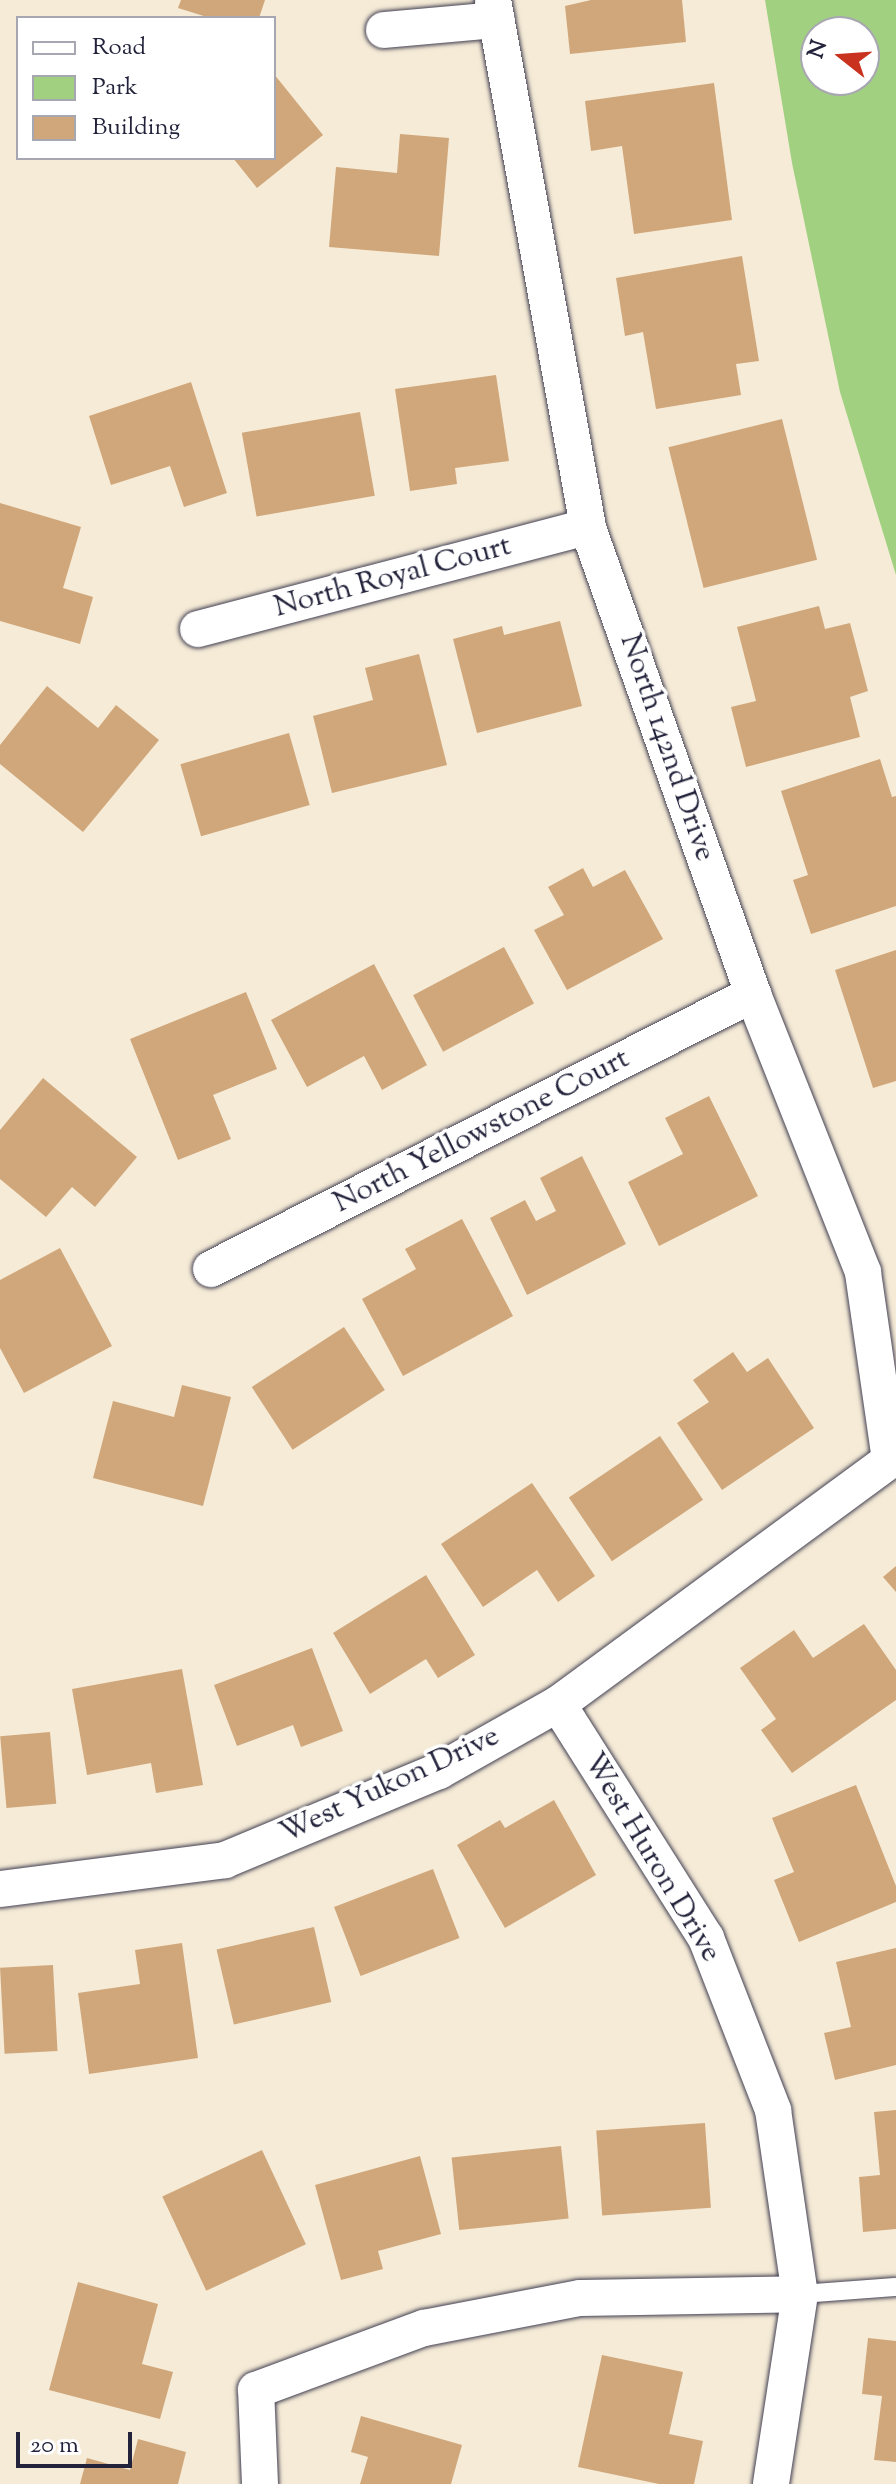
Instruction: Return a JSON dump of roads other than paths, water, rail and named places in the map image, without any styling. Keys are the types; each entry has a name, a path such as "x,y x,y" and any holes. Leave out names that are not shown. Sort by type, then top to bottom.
{"street":[{"name":"North 142nd Drive","path":"384,30 495,10 588,527 753,994 863,1272 893,1460"},
{"name":"North Royal Court","path":"198,629 588,527"},
{"name":"North Yellowstone Court","path":"211,1269 753,994"},
{"name":"West Yukon Drive","path":"0,1889 225,1860 439,1771 558,1704 893,1460"},
{"name":"West Huron Drive","path":"558,1704 706,1938 773,2110 800,2294 771,2484"},
{"path":"260,2484 256,2390 424,2328 580,2298 800,2294"}],"lane":[{"path":"800,2294 896,2287"}]}
